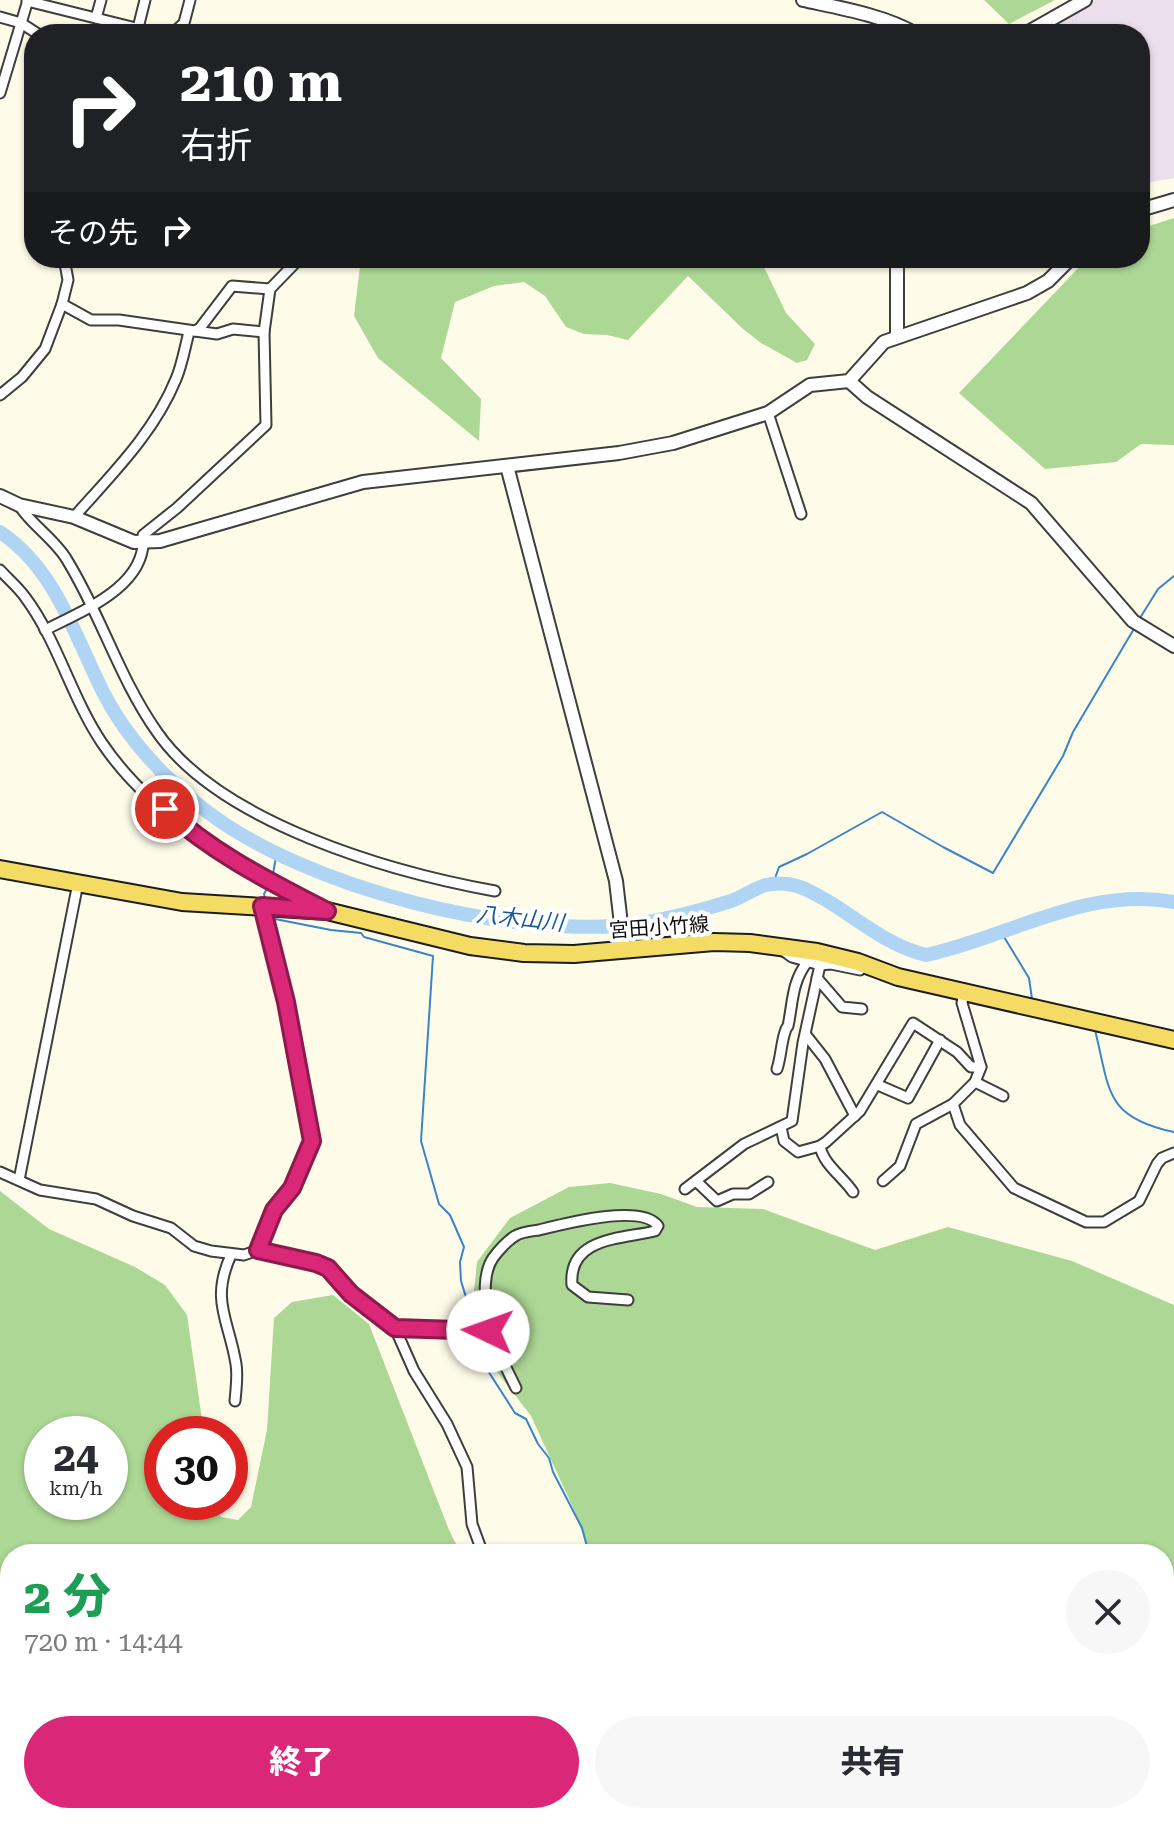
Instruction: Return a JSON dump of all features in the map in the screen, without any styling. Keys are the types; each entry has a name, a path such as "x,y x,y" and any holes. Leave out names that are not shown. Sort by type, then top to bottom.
{"main road":[{"name":"宮田小竹線","path":"0,869 182,902 327,911 470,946 524,953 574,954 624,943 714,942 780,946 817,952 964,992 1174,1040"}],"street":[{"path":"96,18 101,0"},
{"path":"139,24 145,0"},
{"path":"183,24 190,0"},
{"path":"803,0 850,10 888,24"},
{"path":"1043,24 1085,0"},
{"path":"0,93 27,1 55,4 115,24"},
{"path":"0,17 24,25"},
{"path":"1150,207 1174,200"},
{"path":"0,395 22,377 45,349 62,304 68,280 66,268"},
{"path":"45,630 93,606 123,583 140,559 143,535 177,508 266,425 264,332 270,289 290,268"},
{"path":"897,268 897,337"},
{"path":"0,496 19,505 74,517 143,543 160,541 363,482 619,453 673,443 768,413 810,385 849,381 884,342 1027,293 1048,281 1061,268"},
{"path":"192,331 200,328 232,286 270,289"},
{"path":"62,304 91,320 119,320 217,334 233,329 264,332"},
{"path":"74,517 138,445 161,411 177,377 192,331"},
{"path":"849,381 867,397 1031,503 1133,621 1174,646"},
{"path":"768,413 801,514"},
{"path":"507,466 616,881 624,943"},
{"path":"19,505 65,557 93,606 130,688 158,733 188,766 212,786 247,809 343,849 397,868 495,891"},
{"path":"0,570 25,597 45,630 84,712 102,743 127,775 183,827 203,841 252,872 327,911"},
{"path":"19,1180 78,883"},
{"path":"258,1250 274,1210 292,1188 312,1141 286,1002 262,906"},
{"path":"780,946 792,957 820,965 831,964 867,972 882,971"},
{"path":"777,1069 795,986 799,973 808,961"},
{"path":"685,1189 744,1144 792,1121 820,965"},
{"path":"817,978 842,1007 862,1009"},
{"path":"883,1181 902,1162 916,1124 953,1104 980,1076 981,1067 962,1003 964,992"},
{"path":"781,1127 784,1141 798,1152 820,1146 855,1116 878,1085 913,1023 940,1040 971,1067 981,1067"},
{"path":"806,1035 825,1059 855,1116"},
{"path":"878,1085 908,1098 940,1040"},
{"path":"975,1082 1003,1096"},
{"path":"953,1104 960,1125 1014,1188 1086,1222 1104,1222 1139,1201 1157,1164 1174,1153"},
{"path":"820,1146 822,1155 853,1192"},
{"path":"0,1172 57,1195 96,1199 133,1216 171,1228 194,1246 231,1255 258,1250 328,1268 351,1294 395,1328 414,1371 447,1424 467,1467 472,1524 479,1544"},
{"path":"696,1181 717,1201 733,1194 749,1194 768,1182"},
{"path":"516,1388 488,1331 486,1278 492,1259 515,1236 565,1223 631,1216 655,1221 658,1226 655,1231 602,1240 588,1248 574,1265 572,1285 588,1297 628,1300"},
{"path":"231,1255 225,1268 221,1293 222,1317 237,1366 235,1401"},
{"path":"395,1328 488,1331"}],"shaded area":[{"path":"1093,0 1174,0 1174,178 1150,182 1150,24 1049,24"}],"green space":[{"path":"984,0 1055,0 1009,24"},
{"path":"1174,218 1174,445 1141,444 1116,462 1045,469 959,393 1078,268 1150,268 1150,226"},
{"path":"360,268 764,268 786,313 815,344 807,360 797,363 761,343 742,328 688,276 628,340 584,334 566,327 545,296 524,282 494,286 455,302 441,358 481,399 479,441 378,358 354,316"},
{"path":"610,1183 661,1194 697,1207 763,1209 875,1250 948,1227 1072,1261 1174,1305 1174,1544 586,1544 531,1416 478,1347 475,1331 479,1309 474,1292 477,1262 510,1218 569,1187"},
{"path":"0,1191 49,1229 135,1267 165,1285 187,1315 201,1416 144,1416 144,1520 248,1520 267,1430 274,1318 292,1302 333,1295 369,1324 456,1544 0,1544"}],"waterway":[{"name":"八木山川","path":"0,532 19,547 49,584 123,726 175,785 247,838 298,863 355,885 415,903 476,916 592,927 665,919 731,901 763,886 787,884 810,891 888,940 926,955 1079,907 1141,899 1174,902"},
{"path":"1140,618 1158,589 1174,576"},
{"path":"773,884 779,867 882,812 993,873 1135,627"},
{"path":"272,879 277,852"},
{"path":"266,901 264,894 269,885"},
{"path":"272,914 275,919 361,933 364,937 433,956 421,1141 439,1204 450,1215 464,1247 460,1262 466,1297 458,1315 463,1325"},
{"path":"1001,932 1029,978 1032,999 1043,1002"},
{"path":"1095,1030 1108,1085 1122,1109 1151,1126 1174,1132"},
{"path":"468,1334 515,1413 526,1419 549,1458 582,1528 586,1544"}],"route":[{"path":"165,809 183,827 252,872 327,911 262,906 286,1002 312,1141 292,1188 274,1210 258,1250 328,1268 351,1294 395,1328 488,1331"}]}
